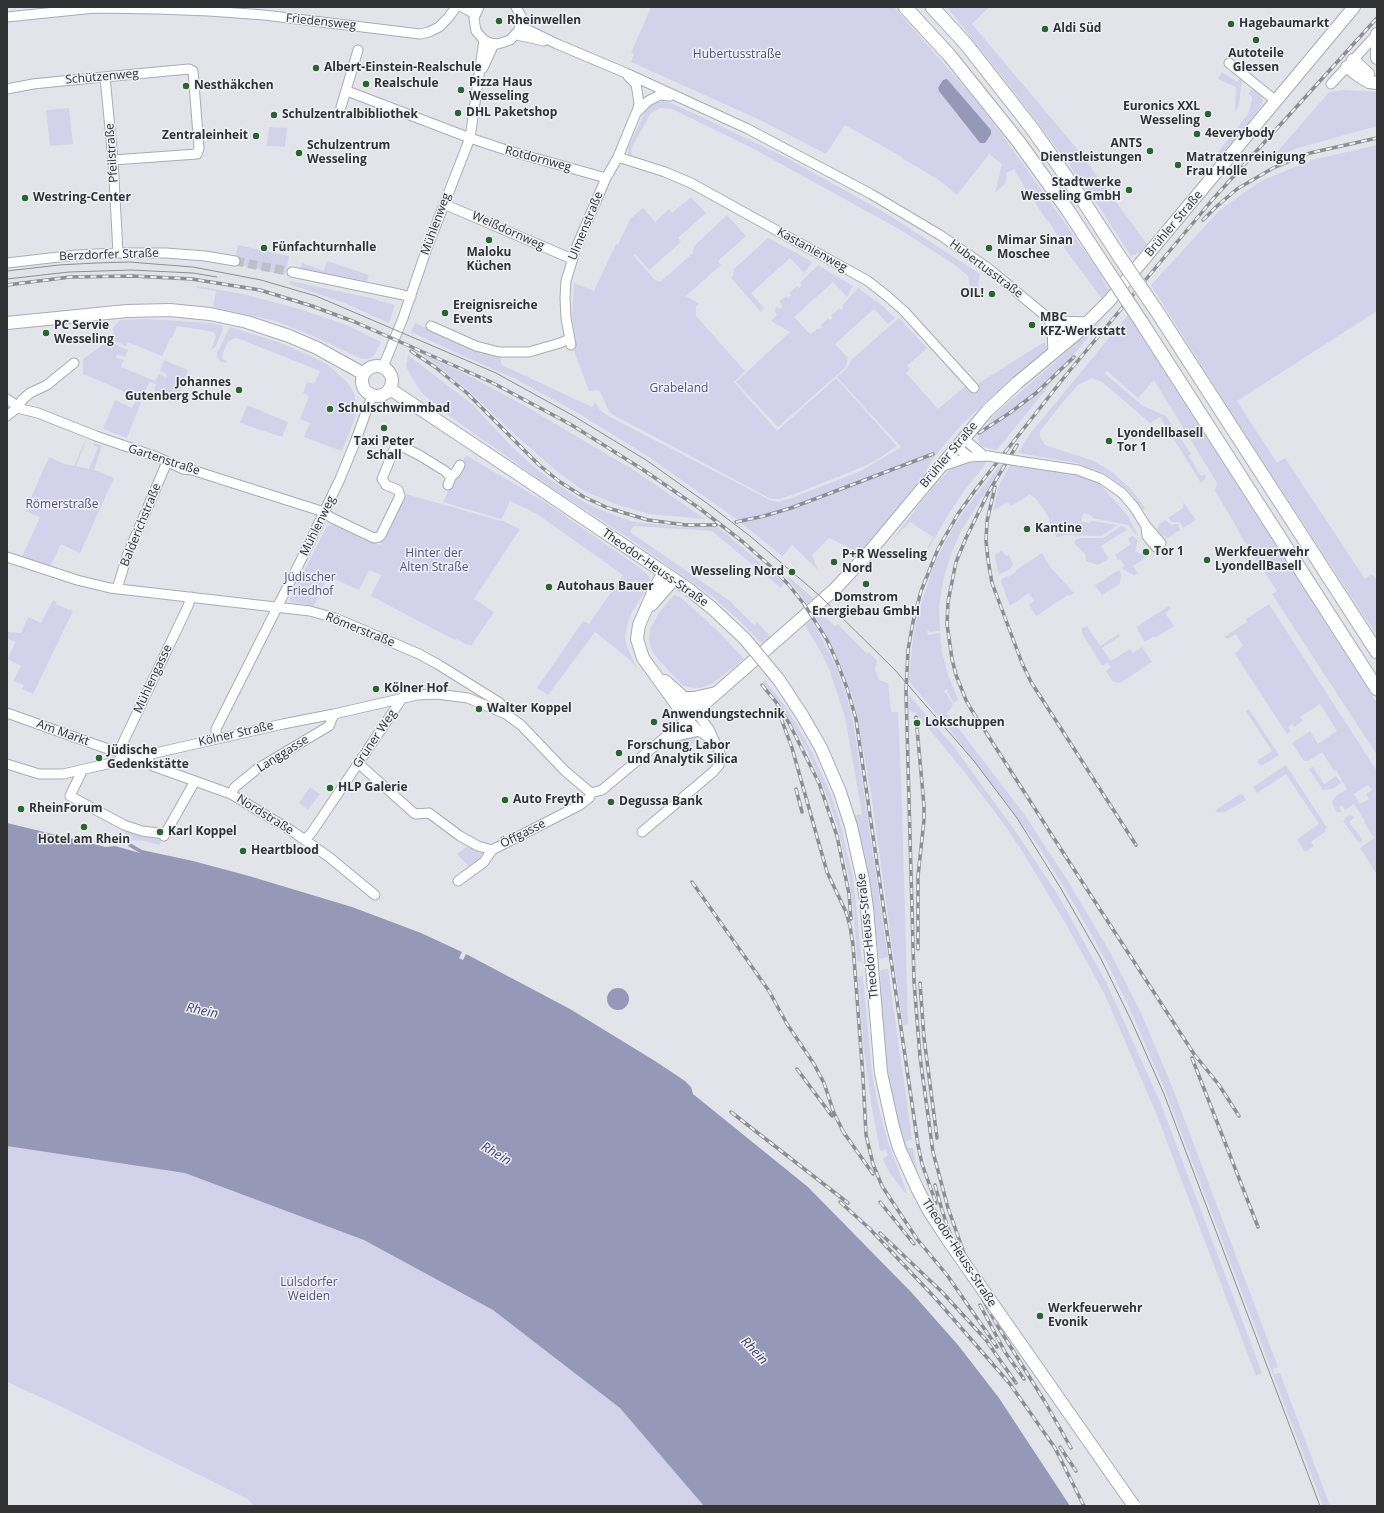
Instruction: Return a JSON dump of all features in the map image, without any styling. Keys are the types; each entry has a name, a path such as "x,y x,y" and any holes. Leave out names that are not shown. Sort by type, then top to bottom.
{"highway":[{"path":"905,7 960,68 1018,141 1067,209 1377,689"},
{"path":"932,7 966,44 1031,128 1082,199 1156,310 1377,652"}],"main road":[{"name":"Brühler Straße","path":"691,715 841,583 871,550 987,411 1069,340 1114,295 1354,7"},
{"path":"1377,34 1377,58"},
{"path":"1350,63 1377,82"},
{"path":"7,323 126,311 170,310 210,314 247,322 289,336 317,348 364,374"},
{"path":"372,367 383,367 391,377 390,390 382,396 372,396 362,387 364,374 372,367"},
{"name":"Theodor-Heuss-Straße","path":"390,390 512,469 669,576 712,608 745,640 779,680 821,748 840,792 851,826 863,880 867,908 881,1073 899,1148 929,1211 948,1240 1134,1506"},
{"path":"669,576 664,592 644,613 639,625 637,639 641,653 648,665 691,715"},
{"path":"648,665 684,698 691,715"},
{"path":"684,698 694,698 718,692"}],"street":[{"name":"Friedensweg","path":"7,17 101,8 233,10 420,34 429,32 439,27 456,7"},
{"path":"462,7 478,9 474,23 476,31 484,40 494,44 506,43 519,30 521,16 516,7"},
{"name":"Hubertusstraße","path":"519,30 557,44 748,129 878,198 940,235 988,268 1052,322 1069,340"},
{"path":"1331,84 1377,34"},
{"name":"Mühlenweg","path":"383,367 411,298 427,248 470,138 484,40"},
{"name":"Mühlenweg","path":"479,79 494,44"},
{"path":"341,108 347,92 358,50"},
{"path":"1229,63 1276,101"},
{"name":"Schützenweg","path":"7,89 39,83 189,69 193,71 199,148 197,154 113,160"},
{"name":"Ulmenstraße","path":"431,326 476,346 499,352 529,352 570,342 566,318 565,298 566,281 572,259 606,178 618,157 639,103 636,84 626,74"},
{"name":"Pfeilstraße","path":"105,77 113,160 118,253"},
{"name":"Rotdornweg","path":"347,92 506,150 606,178"},
{"name":"Ulmenstraße","path":"636,113 648,101 660,95 673,96"},
{"name":"Kastanienweg","path":"618,157 665,172 691,183 868,282 904,311 974,388"},
{"name":"Weißdornweg","path":"444,204 572,259"},
{"name":"Berzdorfer Straße","path":"7,263 76,255 118,253 166,253 234,260"},
{"path":"292,272 399,294 411,298"},
{"path":"1053,353 1052,322 1088,322"},
{"path":"7,416 18,407 22,400 30,393 46,385 74,363"},
{"name":"Mühlenweg","path":"216,739 216,729 324,513 354,445 372,396"},
{"name":"Gartenstraße","path":"7,399 18,407 38,413 167,462 324,513 374,538 381,535 400,496 398,490 386,485 382,479 395,447 401,446 419,455 444,471 449,481 460,465"},
{"path":"960,442 986,456"},
{"path":"960,442 969,457"},
{"path":"938,468 969,457 986,456 1078,470 1102,479 1122,493 1134,507 1158,545"},
{"name":"Balderichstraße","path":"117,589 127,556 167,462"},
{"name":"Römerstraße","path":"7,557 78,580 117,589 310,611 335,618 419,654 500,703 506,714"},
{"name":"Mühlengasse","path":"119,751 191,597"},
{"path":"468,698 469,683"},
{"name":"Kölner Straße","path":"7,764 28,772 45,775 82,771 403,697 438,694 468,698 506,714 521,725 565,771 591,792"},
{"name":"Grüner Weg","path":"305,840 312,832 403,697"},
{"name":"Am Markt","path":"7,713 94,744 119,751"},
{"name":"Langgasse","path":"231,794 235,787 257,770 329,726 334,714"},
{"path":"691,715 699,731 714,741"},
{"path":"642,832 719,765 721,756 709,729 691,715"},
{"name":"Brühler Straße","path":"591,792 602,790 691,715"},
{"path":"665,738 699,731"},
{"path":"119,751 122,761"},
{"name":"Nordstraße","path":"145,756 153,766 231,794 305,840 329,857 375,895"},
{"path":"358,763 415,814 428,813 460,836 478,846 492,850"},
{"path":"82,771 70,796 124,825 142,831 165,835 195,781"},
{"name":"Öffgasse","path":"458,881 484,862 492,850 580,805 589,798 591,792"}],"green space":[{"path":"651,7 894,7 974,98 1003,136 1102,276 1101,277 1109,290 1102,299 1065,249 1049,221 1048,222 1025,188 1014,169 1006,173 1007,178 1005,184 995,193 1002,164 989,154 957,195 939,180 845,125 826,154 758,119 631,62 634,54 631,53"},
{"path":"947,7 988,8 972,24 1078,150 1147,244 1139,253 1131,256 1092,196 1036,120"},
{"path":"1222,72 1237,82 1241,77 1243,80 1239,106 1235,112 1236,87 1218,79"},
{"path":"1252,89 1260,93 1263,100 1261,106 1221,157 1217,154 1218,152 1248,114 1252,96 1248,94"},
{"path":"1344,90 1377,92 1377,126 1298,148 1271,159 1329,92"},
{"path":"663,101 669,102 706,119 787,158 889,215 980,274 978,284 979,290 976,294 974,293 970,286 968,276 955,265 899,229 752,148 672,109 661,108 651,113 632,147 631,152 633,157 631,156 628,153 628,148 645,112 651,104"},
{"path":"69,108 73,144 50,146 46,110"},
{"path":"269,127 287,128 285,147 267,146"},
{"path":"1377,145 1377,311 1237,401 1277,463 1285,458 1365,579 1372,574 1377,580 1377,636 1228,408 1151,285 1218,212 1263,180 1312,160"},
{"name":"Grabeland","path":"691,197 706,213 678,238 681,242 649,270 635,254 633,255 654,279 660,282 693,253 694,246 727,215 746,236 718,261 721,265 686,296 699,304 696,306 696,316 745,371 734,382 777,431 836,378 897,446 875,461 860,468 792,495 779,499 771,499 610,413 599,390 589,391 573,348 573,339 576,338 572,318 574,283 594,291 616,244 618,245 630,219 643,208 655,222 669,209 672,213"},
{"path":"768,238 812,263 804,273 790,258 751,293 764,308 761,312 731,278 733,276 734,269"},
{"name":"Fünfachturnhalle","path":"238,245 289,256 285,275 234,264"},
{"path":"327,261 369,275 367,281 300,270 302,263 324,271"},
{"path":"818,265 853,286 847,297 833,282 794,317 808,332 811,334 818,328 820,329 822,327 821,325 828,318 830,320 833,318 831,316 839,308 841,310 843,308 842,306 858,288 883,306 895,318 888,324 874,309 835,344 848,358 846,367 778,427 736,382 790,332 771,321 777,315 775,312 776,306 779,309 783,306 779,302 786,296 788,298 791,295 789,293 797,286 799,288 802,285 800,283"},
{"path":"290,281 371,298 395,305 389,323 342,302 289,284"},
{"path":"197,286 243,294 303,310 349,326 381,342 374,356 368,359 362,359 311,335 276,321 213,307 216,291 197,288"},
{"path":"1128,315 1377,703 1377,755 1272,594 1277,591 1241,536 1215,491 1217,483 1154,380 1138,398 1107,371 1104,373 1143,406 1166,416 1191,454 1189,456 1201,476 1205,474 1206,478 1201,483 1160,417 1150,423 1102,382 1092,378 1078,385 1063,402 1040,431 1040,437 1045,445 1094,461 1112,472 1131,489 1145,508 1143,510 1127,489 1104,473 1077,463 1018,453 1029,435"},
{"path":"899,318 927,348 907,366 910,369 906,373 938,409 968,384 971,388 1044,342 1049,349 1014,376 961,425 931,461 924,475 860,553 829,538 812,555 818,570 792,545 782,556 735,518 649,457 578,413 517,380 411,332 415,323 475,350 500,357 502,365 592,407 595,402 600,410 608,416 770,500 778,502 861,471 901,447 837,377 847,368 851,360"},
{"path":"148,319 209,323 222,325 223,329 216,346 211,350 216,336 214,332 177,326 162,356 128,342 126,346 110,339 114,335 113,328 120,320"},
{"path":"1103,319 997,450 983,447 979,444 978,437 996,413"},
{"name":"Schulschwimmbad","path":"230,327 278,342 311,356 328,365 347,382 354,393 357,408 342,451 304,437 310,423 300,419 309,396 303,393 307,382 314,384 320,371 237,338 232,339 227,343 222,356 223,359 227,361 226,363 221,362 217,357 217,353"},
{"path":"108,341 128,350 125,357 118,354 116,357 124,360 121,367 155,381 159,374 166,377 167,374 160,371 164,360 188,370 176,402 153,393 156,384 149,382 127,438 103,429 115,400 132,408 137,397 83,374 83,359"},
{"path":"421,353 471,377 527,407 635,471 705,519 649,514 618,505 584,491 558,472 521,440 467,389"},
{"path":"408,355 472,404 512,447 533,466 584,502 608,513 635,522 683,527 718,527 784,583 781,588 712,531 634,526 630,532 730,601 754,625 757,622 771,637 762,644 741,622 713,597 627,537 546,484 441,410 421,392 411,376 406,366"},
{"path":"247,405 288,422 282,437 240,423"},
{"path":"86,439 76,466 89,469 98,447 93,445 94,443 102,446 94,470 114,478 80,553 61,544 50,567 22,557 40,517 25,511 49,457 64,464 74,466"},
{"path":"466,455 548,504 640,568 649,576 650,579 647,589 633,610 628,622 625,637 627,647 638,670 629,659 595,632 548,695 537,688 583,621 589,624 623,575 537,514 510,501 501,520 443,502"},
{"path":"976,461 987,462 964,491 923,558 933,537 910,522 892,540 932,488 949,470 958,465"},
{"path":"1001,464 1003,465 961,531 951,554 943,581 939,606 940,631 927,631 928,635 940,633 942,652 948,675 958,700 954,703 947,692 947,689 944,691 953,704 947,713 1024,814 1068,881 1110,952 1142,1015 1173,1089 1278,1367 1273,1369 1274,1374 1280,1373 1330,1506 1323,1506 1165,1090 1129,1007 1104,957 1039,847 954,735 909,681 917,616 935,562 954,526 969,504"},
{"path":"1010,465 1082,476 1099,483 1128,516 1138,536 1128,525 1093,518 1090,515 1083,513 1081,521 1088,523 1093,521 1117,525 1102,536 1064,535 1057,537 1050,528 1049,518 1038,501 1030,494 1011,506 1008,502 993,511 999,485"},
{"name":"Hinter der Alten Straße","path":"406,494 501,520 520,529 474,599 494,612 471,646 447,636 371,596 381,575 369,570 359,590 328,576 314,606 291,602 289,600 327,526 335,524 380,545"},
{"path":"1183,503 1196,520 1183,528 1180,522 1172,522 1168,518 1183,508"},
{"path":"1165,520 1171,525 1178,524 1180,530 1166,539 1157,529 1159,524"},
{"path":"1121,526 1128,529 1101,546 1109,559 1098,565 1086,561 1085,554 1074,543 1076,539 1079,538 1103,538"},
{"path":"1132,536 1138,540 1135,552 1144,554 1147,557 1133,566 1138,573 1134,575 1122,568 1125,566 1115,555 1131,544 1128,539"},
{"path":"1002,550 1006,556 1009,555 1013,565 1010,569 1000,574 998,573 995,555"},
{"path":"1042,553 1051,568 1074,593 1069,596 1068,595 1036,616 1029,605 1034,601 1029,593 1010,606 1001,582 1002,579 1016,572 1016,570"},
{"path":"1119,570 1121,574 1120,584 1102,595 1095,585"},
{"path":"789,577 815,600 811,600 807,603 787,578"},
{"path":"674,595 680,597 717,630 744,659 713,683 701,688 683,686 652,651 649,640 650,629 658,614"},
{"path":"53,600 57,602 56,604 73,611 33,694 22,689 24,685 13,681 21,666 8,659 15,642 7,638 7,632 21,633 28,617 41,623"},
{"path":"1269,604 1377,771 1376,873 1360,848 1374,838 1364,822 1365,821 1354,804 1345,810 1342,805 1339,807 1342,812 1337,812 1333,805 1332,801 1336,796 1347,789 1336,770 1334,771 1322,752 1308,761 1304,761 1292,743 1310,731 1318,744 1337,731 1320,704 1300,717 1303,721 1294,727 1292,724 1288,727 1291,731 1287,734 1235,654 1243,646 1236,634 1228,639 1224,637 1247,622 1246,619","holes":["1368,785 1372,790 1366,794 1369,799 1360,804 1354,794"]},
{"path":"1169,606 1171,609 1165,613 1174,626 1155,638 1154,636 1145,642 1136,627"},
{"path":"816,617 826,618 835,626 838,624 867,654 869,652 877,661 875,669 879,680 888,683 891,712 898,712 908,1024 903,1025 871,793 858,720 852,695 839,661"},
{"path":"812,620 835,664 852,716 888,957 879,959 866,863 855,816 862,814 845,717 830,672 823,656 805,625"},
{"path":"1087,626 1100,646 1119,634 1120,636 1102,648 1111,661 1130,649 1133,653 1142,647 1152,662 1120,683 1113,682 1106,671 1111,667 1107,663 1102,666 1082,633 1082,628"},
{"path":"764,679 788,710 811,750 832,797 841,826 853,878 862,962 857,961 853,906 849,878 838,828 828,798 808,752 785,712 763,683"},
{"path":"908,694 954,747 1016,832 1058,895 1107,984 1161,1104 1262,1373 1256,1376 1156,1113 1105,995 1067,926 1024,854 1006,827 962,769 916,713 909,711"},
{"path":"1249,709 1279,755 1261,766 1258,760 1272,751 1246,711"},
{"path":"694,735 698,737 699,742 698,744 695,741 690,746 692,750 686,745 685,746 683,744 681,746 677,743 671,748 669,747 680,739"},
{"path":"1286,765 1327,828 1325,829 1326,831 1311,842 1314,846 1305,852 1297,839 1319,824 1286,774 1257,793 1253,787"},
{"path":"1313,767 1324,784 1336,776 1341,783 1332,789 1323,790 1309,769"},
{"path":"310,787 320,794 308,810 299,803"},
{"path":"1240,794 1243,795 1246,800 1225,812 1215,812 1217,809"},
{"path":"1350,815 1355,817 1349,822 1363,840 1359,843 1343,821"},
{"path":"126,829 163,836 160,845 144,841 124,840"},
{"path":"468,846 483,853 484,855 484,857 470,868 457,854"},
{"path":"888,969 912,1139 906,1142 908,1148 913,1148 918,1174 902,1139 888,1079 883,1032 880,970"},
{"path":"863,976 872,1073 877,1101 887,1139 907,1193 905,1193 889,1172 883,1159 888,1155 886,1150 880,1151 872,1108 863,1043 858,977"},
{"name":"Lülsdorfer Weiden","path":"7,987 878,1506 254,1506 248,1499 60,1406 7,1382"}],"water":[{"path":"947,79 991,130 991,134 985,143 980,143 939,91 938,88 943,80"},
{"name":"Rhein","path":"7,823 106,847 115,846 140,853 128,846 130,843 142,850 193,861 249,876 352,907 421,933 462,952 459,958 463,960 466,954 570,1009 655,1061 685,1081 691,1087 693,1094 808,1187 912,1293 958,1345 999,1398 1070,1506 704,1506 620,1408 493,1310 364,1240 185,1173 7,1146"},
{"path":"618,988 626,991 629,999 626,1007 618,1010 610,1007 607,999 610,991"}],"tunnel":[{"path":"235,261 292,272"}],"tram line":[{"path":"7,271 59,265 129,262 193,267 261,280 316,296 496,373 572,415 646,460 708,504 750,536 820,596 895,670 974,761 1017,818 1060,887 1100,957 1131,1020 1164,1094 1320,1506"},
{"path":"7,279 69,272 131,270 193,273 217,277"}],"railway":[{"path":"1071,1448 1045,1402 997,1325 976,1287 948,1208 933,1152 920,1057 914,981 906,692 908,650 913,622 921,591 938,549 958,514 976,489 1066,375 1213,199 1377,18"},
{"path":"1203,220 1237,189 1273,168 1310,153 1377,138"},
{"path":"7,285 70,277 133,276 192,279 260,290 312,306 355,322 491,382 570,424 642,469 699,508 743,542 768,564 788,584 804,604 827,640 847,688 856,719 918,1145 922,1164 936,1203"},
{"path":"411,351 435,367 467,393 539,465 560,482 584,497 608,508 648,520 686,525 716,525"},
{"path":"979,433 1036,393 1074,357"},
{"path":"1017,445 988,493 956,562 948,602 947,624 956,675 971,709 1064,854 1194,1054 1219,1085 1239,1116"},
{"path":"736,522 791,508 933,454"},
{"path":"995,487 987,521 986,541 988,560 992,583 1022,663 1031,682 1136,845"},
{"path":"762,685 776,702 789,723 819,783 837,836 849,894 851,919"},
{"path":"916,717 924,806 918,876 918,949"},
{"path":"781,718 792,748 827,872 846,912 850,926 853,945 866,1135 873,1164 882,1186 917,1239 947,1275 997,1347"},
{"path":"796,789 802,812"},
{"path":"692,882 769,991 787,1024 814,1064 824,1083 834,1113 845,1135"},
{"path":"920,983 924,1038 937,1138"},
{"path":"1192,1058 1258,1227"},
{"path":"797,1069 832,1116"},
{"path":"731,1112 848,1203"},
{"path":"842,1130 873,1174"},
{"path":"935,1185 957,1254"},
{"path":"840,1202 869,1228 936,1299 1010,1384 1055,1448 1084,1506"},
{"path":"880,1202 914,1244"},
{"path":"880,1233 942,1292 987,1341"},
{"path":"980,1305 1005,1352 1024,1379"},
{"path":"988,1343 1016,1383"},
{"path":"1060,1447 1076,1471"}],"place":[{"name":"Rheinwellen","path":"499,21"},
{"name":"Hagebaumarkt","path":"1231,24"},
{"name":"Aldi Süd","path":"1045,29"},
{"name":"Autoteile Glessen","path":"1256,40"},
{"name":"Albert-Einstein-Realschule","path":"316,68"},
{"name":"Realschule","path":"366,84"},
{"name":"Nesthäkchen","path":"186,86"},
{"name":"Pizza Haus Wesseling","path":"461,90"},
{"name":"DHL Paketshop","path":"458,113"},
{"name":"Euronics XXL Wesseling","path":"1208,114"},
{"name":"Schulzentralbibliothek","path":"274,115"},
{"name":"4everybody","path":"1197,134"},
{"name":"Zentraleinheit","path":"256,136"},
{"name":"ANTS Dienstleistungen","path":"1150,151"},
{"name":"Schulzentrum Wesseling","path":"299,153"},
{"name":"Matratzenreinigung Frau Holle","path":"1178,165"},
{"name":"Stadtwerke Wesseling GmbH","path":"1129,190"},
{"name":"Westring-Center","path":"25,198"},
{"name":"Maloku Küchen","path":"489,240"},
{"name":"Fünfachturnhalle","path":"264,248"},
{"name":"Mimar Sinan Moschee","path":"989,248"},
{"name":"OIL!","path":"992,294"},
{"name":"Ereignisreiche Events","path":"445,313"},
{"name":"MBC KFZ-Werkstatt","path":"1032,325"},
{"name":"PC Servie Wesseling","path":"46,333"},
{"name":"Johannes Gutenberg Schule","path":"239,390"},
{"name":"Schulschwimmbad","path":"330,409"},
{"name":"Taxi Peter Schall","path":"384,428"},
{"name":"Lyondellbasell Tor 1","path":"1109,441"},
{"name":"Kantine","path":"1027,529"},
{"name":"Tor 1","path":"1146,552"},
{"name":"Werkfeuerwehr LyondellBasell","path":"1207,560"},
{"name":"P+R Wesseling Nord","path":"834,562"},
{"name":"Wesseling Nord","path":"792,572"},
{"name":"Domstrom Energiebau GmbH","path":"866,584"},
{"name":"Autohaus Bauer","path":"549,587"},
{"name":"Kölner Hof","path":"376,689"},
{"name":"Walter Koppel","path":"479,709"},
{"name":"Anwendungstechnik Silica","path":"654,722"},
{"name":"Lokschuppen","path":"917,723"},
{"name":"Forschung, Labor und Analytik Silica","path":"619,753"},
{"name":"Jüdische Gedenkstätte","path":"99,758"},
{"name":"HLP Galerie","path":"330,788"},
{"name":"Auto Freyth","path":"505,800"},
{"name":"Degussa Bank","path":"611,802"},
{"name":"RheinForum","path":"21,809"},
{"name":"Hotel am Rhein","path":"84,827"},
{"name":"Karl Koppel","path":"160,832"},
{"name":"Heartblood","path":"243,851"},
{"name":"Werkfeuerwehr Evonik","path":"1040,1316"}],"park label":[{"name":"Jüdischer Friedhof","path":"310,585"}]}
